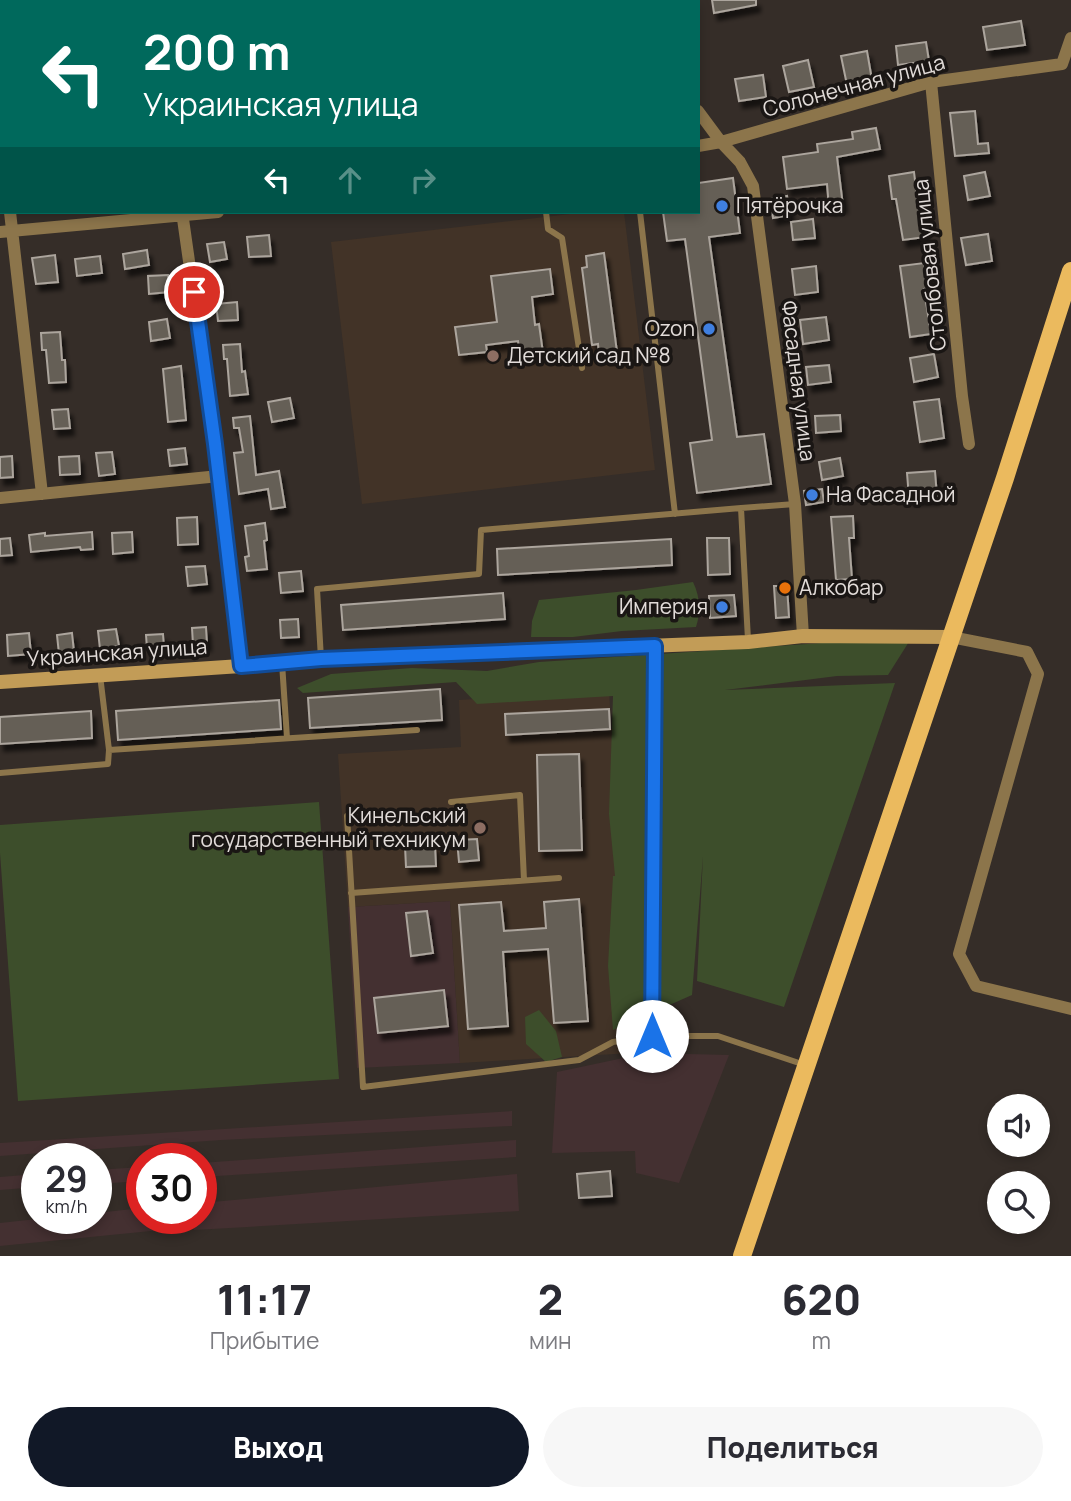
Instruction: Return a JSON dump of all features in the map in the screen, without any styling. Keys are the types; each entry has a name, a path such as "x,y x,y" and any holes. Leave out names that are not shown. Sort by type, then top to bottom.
{"main road":[{"path":"742,1256 1005,478 1071,271"},
{"name":"Украинская улица","path":"0,682 321,659 748,642 803,636 951,637"}],"street":[{"name":"Солонечная улица","path":"700,146 931,82 1062,64 1071,38"},
{"name":"Столбовая улица","path":"931,82 969,444"},
{"name":"Фасадная улица","path":"700,114 740,162 753,186 794,504 803,636"},
{"path":"42,494 6,231 182,214 219,476 241,666"},
{"path":"0,498 219,476"},
{"path":"951,637 1027,652 1038,674 959,954 976,986 1071,1009"},
{"path":"652,1036 655,646"}],"lane":[{"path":"546,214 548,229 562,238 582,368"},
{"path":"640,214 675,514"},
{"path":"321,659 317,589 479,574 481,530 794,504"},
{"path":"741,508 748,642"},
{"path":"282,662 287,738"},
{"path":"0,773 108,764 109,750 100,675"},
{"path":"109,750 417,730"},
{"path":"450,802 520,795 524,880"},
{"path":"347,816 363,1087 579,1060 613,1042 652,1036 718,1036 807,1065"},
{"path":"351,893 559,878"}],"shaded area":[{"name":"Детский сад №8","path":"570,214 624,214 655,470 362,504 331,242"},
{"name":"Кинельский государственный техникум","path":"609,691 632,1053 460,1063 450,901 348,907 338,754 461,747 459,700"},
{"path":"450,901 460,1063 357,1068 348,907"},
{"path":"647,1053 729,1055 679,1183 636,1173 635,1151 552,1153 557,1072"},
{"path":"512,1111 512,1126 180,1143 126,1143 126,1147 112,1148 112,1143 21,1143 21,1154 0,1156 0,1143"},
{"path":"516,1140 516,1157 217,1176 217,1162"},
{"path":"126,1168 126,1182 112,1183 112,1169"},
{"path":"517,1174 519,1211 217,1229 217,1202"},
{"path":"21,1175 21,1188 0,1190 0,1177"},
{"path":"126,1210 126,1233 0,1246 0,1223 21,1221 21,1234 112,1234 112,1211"}],"green space":[{"path":"693,582 699,604 696,627 573,637 531,637 532,621 539,600"},
{"path":"912,637 888,675 837,676 725,690 895,683 784,1007 697,981 703,856 692,995 613,1030 608,966 615,876 609,814 613,696 477,704 456,682 303,693 297,688 331,674 412,668 487,671 539,662"},
{"path":"319,802 339,1079 18,1101 0,825"},
{"path":"539,1010 556,1031 562,1057 546,1062 526,1044 525,1017"}],"building":[{"path":"712,0 756,0 756,5 714,13"},
{"path":"1021,21 1025,45 987,50 983,27"},
{"path":"926,42 929,61 898,65 896,46"},
{"path":"867,51 872,80 847,85 841,56"},
{"path":"808,60 814,87 789,92 783,66"},
{"path":"763,75 766,97 739,101 735,79"},
{"path":"975,111 978,144 988,143 989,153 955,156 950,113"},
{"path":"876,128 880,149 837,157 843,206 829,208 827,184 787,189 783,157 818,152 817,144 853,139 852,132"},
{"path":"914,172 919,214 922,213 926,237 903,240 889,176"},
{"path":"985,172 990,196 968,200 964,176"},
{"path":"733,178 740,233 709,237 737,437 764,434 771,484 697,493 690,443 712,440 685,239 667,241 663,214 700,214 700,183"},
{"path":"787,196 790,215 773,218 770,199"},
{"path":"813,219 815,238 793,240 791,222"},
{"path":"988,234 992,261 966,265 961,238"},
{"path":"269,235 271,256 249,257 247,237"},
{"path":"224,242 227,259 210,262 207,244"},
{"path":"147,250 149,265 125,269 123,254"},
{"path":"604,253 617,352 599,354 598,344 592,345 582,268 587,267 586,256"},
{"path":"55,255 58,282 36,284 32,258"},
{"path":"100,256 102,273 77,276 75,259"},
{"path":"924,263 928,288 924,289 931,334 910,337 900,266"},
{"path":"816,266 818,292 795,295 792,269"},
{"path":"550,269 553,294 532,297 535,325 539,324 543,353 520,356 518,341 486,345 487,352 459,355 455,327 497,322 491,276"},
{"path":"168,275 169,292 149,294 148,276"},
{"path":"237,302 238,320 218,321 216,304"},
{"path":"826,317 829,340 803,344 800,320"},
{"path":"167,319 170,338 151,341 149,322"},
{"path":"60,332 66,382 49,383 46,350 42,350 41,333"},
{"path":"240,344 242,372 245,371 248,394 230,396 223,345"},
{"path":"934,354 938,377 914,382 910,358"},
{"path":"829,365 831,382 808,385 806,367"},
{"path":"181,366 186,420 168,422 163,369"},
{"path":"290,398 294,418 272,422 268,402"},
{"path":"939,399 944,438 920,442 914,402"},
{"path":"68,409 70,428 54,429 52,410"},
{"path":"840,415 841,431 816,433 815,416"},
{"path":"250,416 256,475 279,471 285,507 271,509 268,489 239,494 234,453 243,452 239,428 234,428 233,418"},
{"path":"185,448 187,464 170,466 168,450"},
{"path":"112,452 115,474 99,476 96,453"},
{"path":"12,456 13,477 0,478 0,457"},
{"path":"79,456 80,474 60,475 59,457"},
{"path":"840,458 843,476 822,480 819,462"},
{"path":"935,471 937,497 909,498 907,473"},
{"path":"822,489 824,502 806,505 804,491"},
{"path":"853,516 854,538 849,538 852,579 836,580 831,517"},
{"path":"197,517 198,544 178,545 177,518"},
{"path":"265,523 267,569 247,571 245,557 249,556 245,526"},
{"path":"92,532 93,549 81,550 80,547 31,552 29,535"},
{"path":"132,532 133,552 113,554 112,533"},
{"path":"10,538 12,555 0,556 0,539"},
{"path":"707,538 729,538 730,574 708,575"},
{"path":"671,539 672,565 498,575 497,549"},
{"path":"205,566 207,584 188,586 186,567"},
{"path":"301,571 303,591 281,593 279,573"},
{"path":"774,586 787,586 789,617 776,618"},
{"path":"503,593 505,619 343,630 341,605"},
{"path":"734,595 736,616 710,618 709,596"},
{"path":"298,619 299,637 281,638 280,620"},
{"path":"206,627 207,644 193,645 192,628"},
{"path":"116,629 119,646 100,649 98,631"},
{"path":"29,633 31,654 8,656 7,635"},
{"path":"72,633 74,652 59,654 57,635"},
{"path":"163,634 164,647 147,649 146,635"},
{"path":"440,689 442,720 310,728 308,698"},
{"path":"279,700 281,729 118,740 116,711"},
{"path":"609,709 610,729 506,735 505,714"},
{"path":"91,711 92,738 0,744 0,717"},
{"path":"579,754 582,850 539,851 537,755"},
{"path":"477,839 479,860 459,862 457,840"},
{"path":"435,845 436,866 406,867 405,846"},
{"path":"579,899 588,1021 554,1023 548,949 503,952 508,1026 468,1029 459,905 501,902 504,931 546,928 544,902"},
{"path":"427,911 433,953 411,956 406,913"},
{"path":"444,990 448,1026 378,1033 374,998"},
{"path":"610,1171 612,1196 579,1198 577,1174"}],"place":[{"name":"Пятёрочка","path":"722,206"},
{"name":"Ozon","path":"709,329"},
{"name":"Детский сад №8","path":"493,356"},
{"name":"На Фасадной","path":"812,495"},
{"name":"Алкобар","path":"785,588"},
{"name":"Империя","path":"722,607"},
{"name":"Кинельский государственный техникум","path":"480,828"}],"route":[{"path":"194,292 241,666 321,659 655,646 652,1036"}]}
